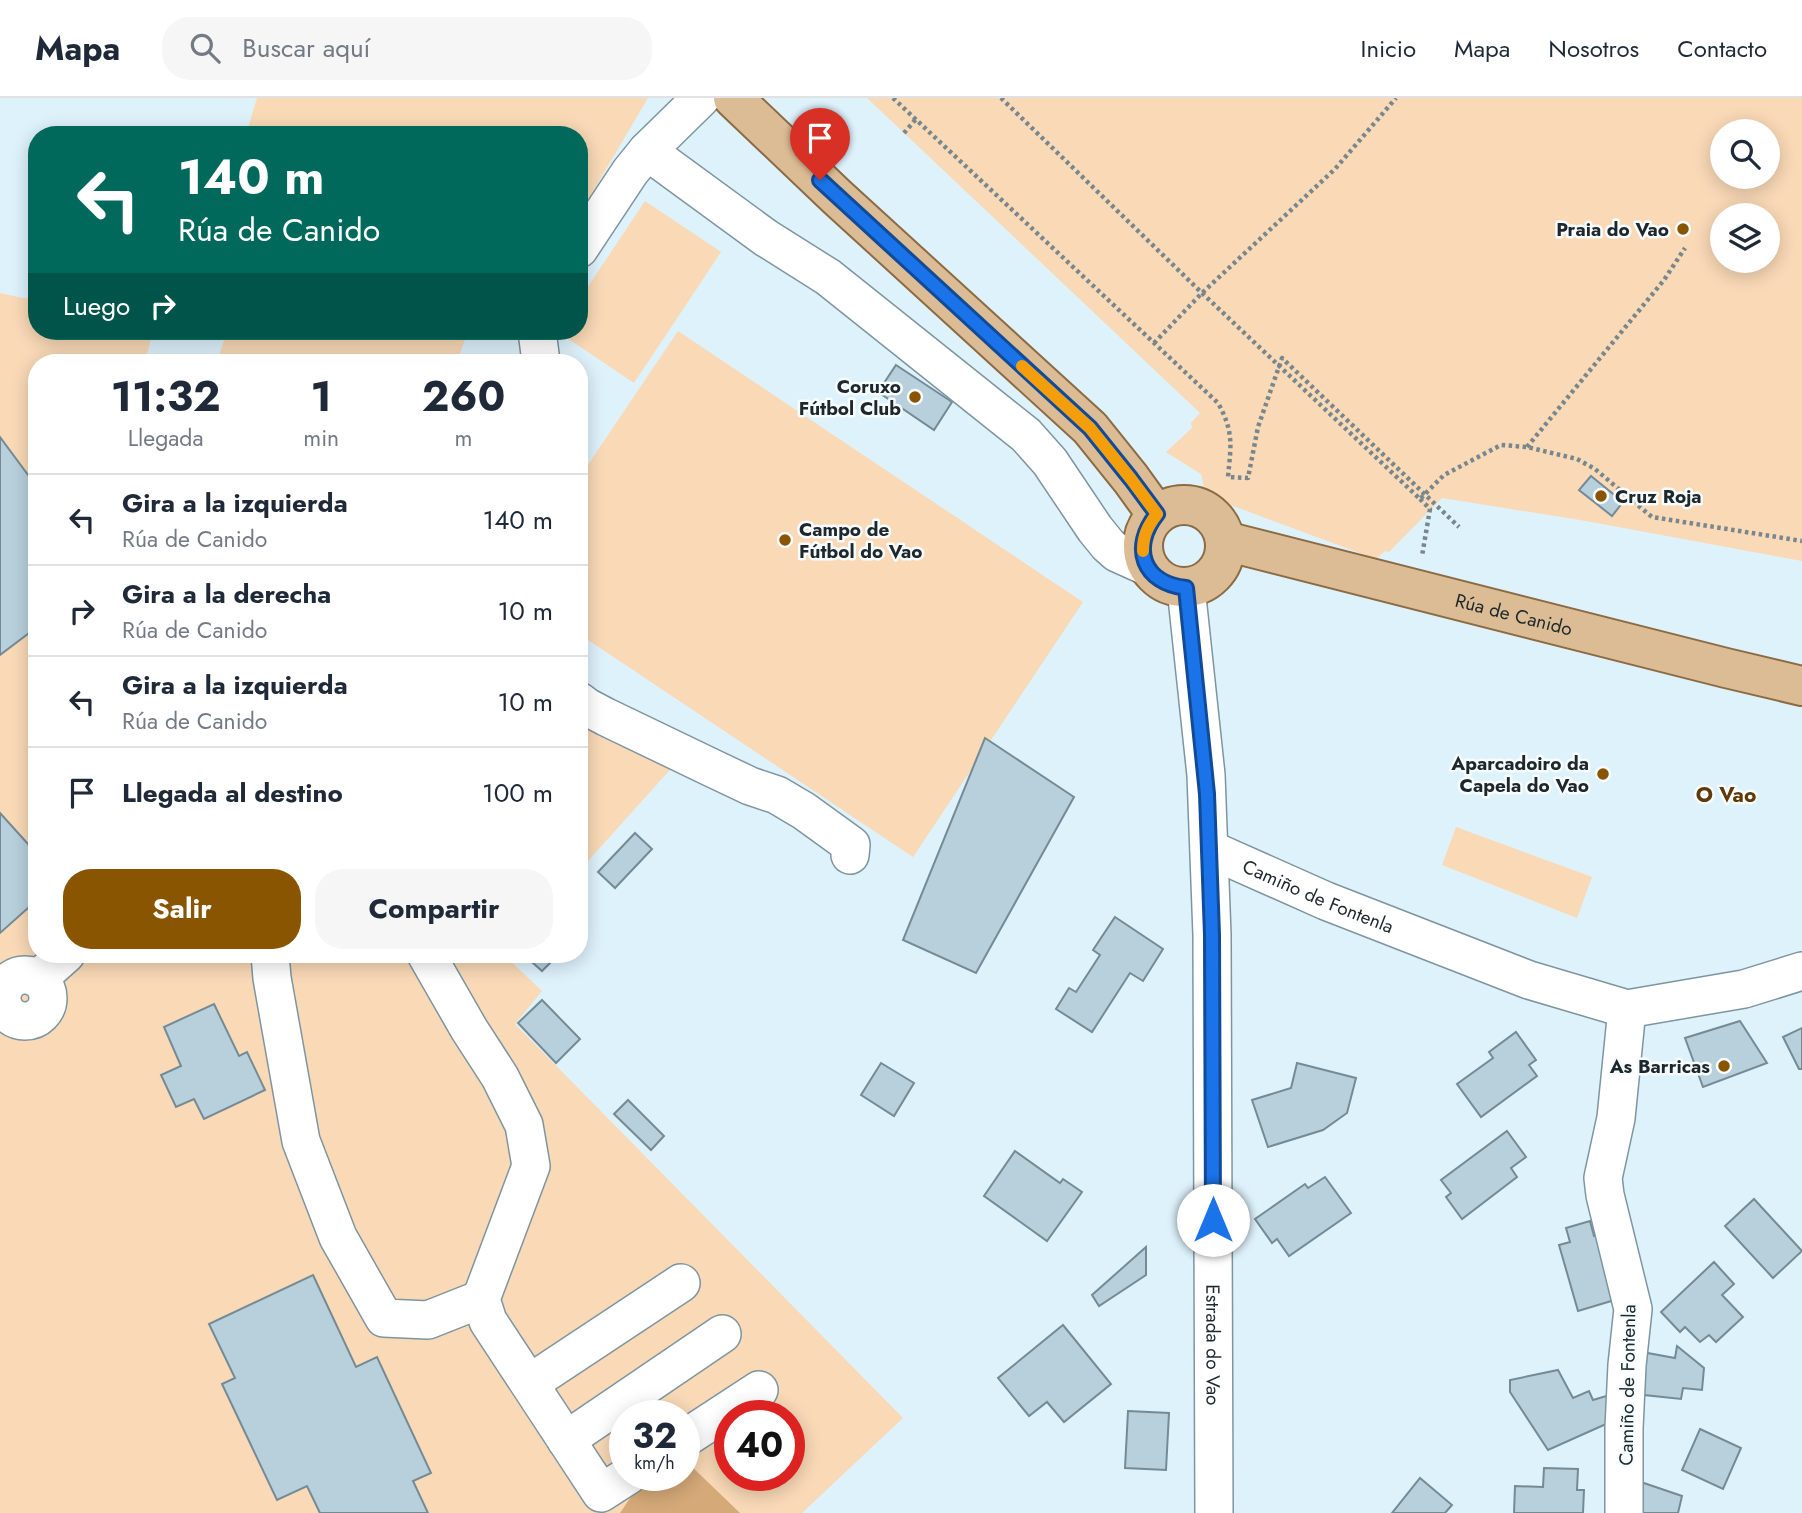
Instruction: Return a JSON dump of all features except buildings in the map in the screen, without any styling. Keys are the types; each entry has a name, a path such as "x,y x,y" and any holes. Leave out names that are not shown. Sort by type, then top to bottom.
{"main road":[{"path":"733,98 837,197 1090,428 1157,514"},
{"path":"1181,505 1195,506 1206,511 1222,529 1225,541 1225,554 1220,567 1211,578 1186,588 1171,586 1158,579 1148,567 1143,554 1147,526 1157,514 1181,505"},
{"name":"Rúa de Canido","path":"1225,541 1802,686"}],"street":[{"path":"588,235 647,150 701,98"},
{"path":"647,150 766,238 828,277 1026,435 1050,462 1094,529 1108,545 1116,553 1148,567"},
{"name":"Estrada do Vao","path":"1186,588 1206,775 1209,849 1212,949 1214,1513"},
{"path":"588,706 698,762 750,786 777,795 851,845 850,855"},
{"name":"Camiño de Fontenla","path":"1209,849 1326,901 1529,980 1627,1009 1744,989 1802,971"},
{"path":"38,978 56,963"},
{"path":"271,963 301,1141 338,1237 384,1318 428,1320 481,1299"},
{"path":"431,963 500,1077 524,1125 531,1166 481,1299 488,1321 601,1493 609,1488"},
{"name":"Camiño de Fontenla","path":"1624,1513 1624,1428 1633,1309 1603,1178 1616,1118 1627,1009"},
{"path":"530,1382 681,1283"},
{"path":"566,1440 723,1334"},
{"path":"700,1429 759,1390"}],"path":[{"path":"893,98 1218,403 1227,419 1232,439 1228,477 1248,478 1258,427 1282,358 1422,497 1459,527"},
{"path":"1001,98 1279,366"},
{"path":"1154,343 1202,293 1335,169 1396,98"},
{"path":"904,133 916,120"},
{"path":"1527,447 1664,280 1685,248"},
{"path":"1422,497 1444,475 1501,445 1527,447 1577,459 1595,470 1652,517 1802,541"},
{"path":"1421,559 1430,509 1422,497"}],"shaded area":[{"path":"257,98 648,98 588,200 588,126 249,126"},
{"path":"867,98 1802,98 1802,561 1586,521 1442,498 1389,552 1385,551 1376,559 1206,496 1201,474 1166,452 1192,428 1191,423 1200,413"},
{"path":"645,201 721,252 634,383 570,340 588,340 588,286"},
{"path":"0,293 28,298 28,340 151,340 147,354 28,354 28,963 512,963 542,991 515,1024 903,1418 802,1513 0,1513"},
{"name":"Campo de Fútbol do Vao","path":"678,331 1083,602 913,857 588,640 588,465"},
{"path":"224,340 465,340 460,354 220,354"},
{"path":"588,713 677,762 588,861"},
{"path":"1456,827 1592,877 1577,918 1442,865"},
{"path":"700,1475 714,1491 740,1513 620,1513 635,1491 700,1491"}],"slow traffic":[{"path":"1022,366 1090,428 1157,514 1147,526 1143,551"}],"place":[{"name":"Praia do Vao","path":"1683,229"},
{"name":"Coruxo Fútbol Club","path":"915,397"},
{"name":"Cruz Roja","path":"1601,496"},
{"name":"Campo de Fútbol do Vao","path":"785,540"},
{"name":"Aparcadoiro da Capela do Vao","path":"1603,774"},
{"name":"As Barricas","path":"1724,1066"}],"district":[{"name":"O Vao","path":"1726,795"}],"route":[{"path":"820,180 1090,428 1157,514 1147,526 1143,540 1143,554 1148,567 1158,579 1171,586 1186,588 1207,794 1212,935 1213,1220"}]}
